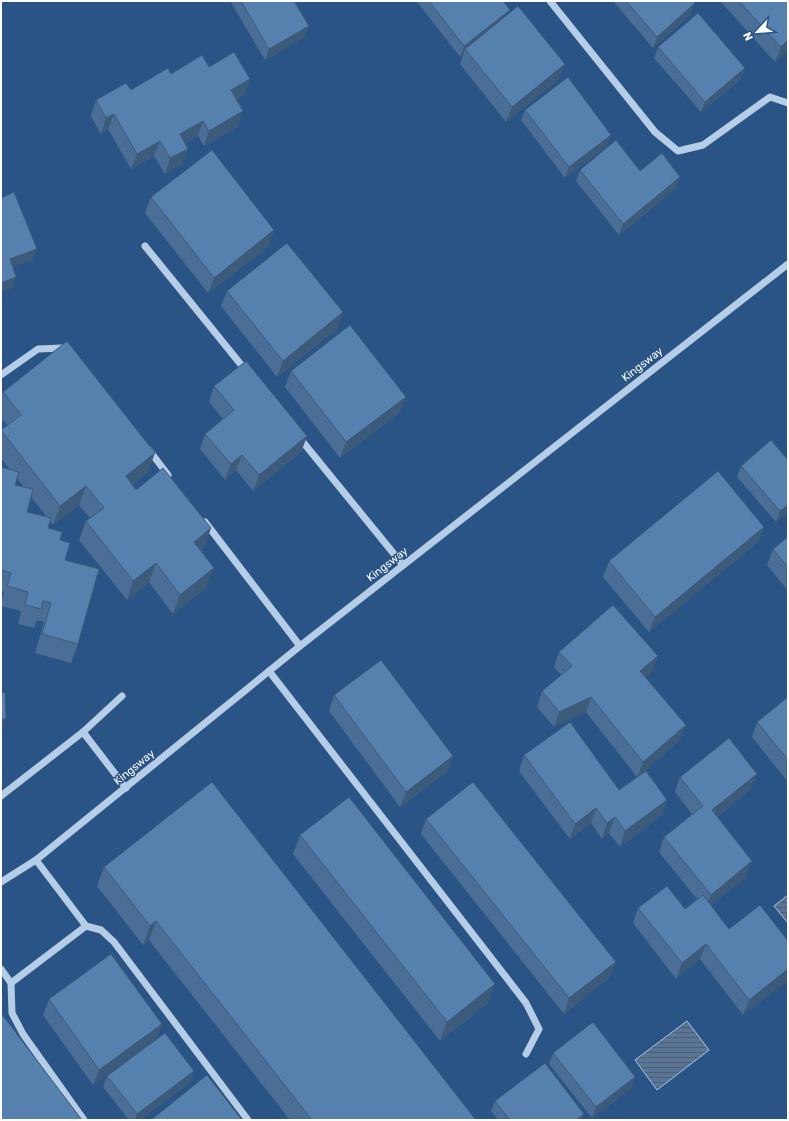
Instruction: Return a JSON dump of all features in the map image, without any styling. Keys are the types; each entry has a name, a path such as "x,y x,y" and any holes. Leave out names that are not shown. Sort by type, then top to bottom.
{"street":[{"path":"550,1 655,132 678,151 703,145 770,97 788,103"},
{"path":"145,246 249,375"},
{"name":"Kingsway","path":"1,882 36,860 300,646 788,264"},
{"path":"1,375 38,349 62,348 68,352"},
{"path":"294,430 403,565"},
{"path":"144,443 173,481"},
{"path":"202,519 300,646"},
{"path":"269,671 526,1003 539,1029 526,1054"},
{"path":"1,796 83,732 122,696"},
{"path":"83,732 126,788"},
{"path":"36,860 86,926 101,930 114,942 248,1120"},
{"path":"11,983 86,926"},
{"path":"1,969 11,983 12,1013 23,1034 84,1120"}],"water":[{"path":"788,895 788,923 774,906"},
{"path":"687,1021 709,1050 657,1090 635,1060"}],"building":[{"path":"241,1 294,1 309,26 269,49"},
{"path":"429,1 503,1 510,10 464,46"},
{"path":"626,1 693,1 695,3 657,37"},
{"path":"739,1 788,1 788,40 781,47"},
{"path":"518,6 565,64 512,107 465,49"},
{"path":"698,13 745,68 705,102 658,47"},
{"path":"234,52 250,79 231,90 243,111 209,131 203,121 180,134 188,149 170,158 160,141 137,154 114,114 106,118 96,100 126,83 131,90 168,68 171,74 202,55 209,67"},
{"path":"568,77 611,135 569,167 525,110"},
{"path":"616,140 640,171 662,153 680,177 623,224 580,170"},
{"path":"212,150 274,230 214,278 151,197"},
{"path":"14,192 37,249 10,259 16,277 1,283 1,198"},
{"path":"287,243 343,312 283,361 227,291"},
{"path":"350,325 406,397 346,442 291,371"},
{"path":"67,341 155,453 126,476 136,490 163,468 211,528 194,542 214,568 180,595 156,563 133,581 86,521 104,508 86,486 60,506 1,430 21,415 3,392"},
{"path":"246,361 307,436 259,475 242,455 231,464 205,434 234,410 214,386"},
{"path":"771,440 788,460 788,505 780,511 741,466"},
{"path":"1,467 19,472 15,485 33,489 27,512 51,518 48,528 62,532 60,540 70,543 65,560 99,569 78,644 42,634 51,603 43,601 41,609 25,605 28,592 7,586 11,573 1,570"},
{"path":"718,471 764,527 655,617 609,561"},
{"path":"788,537 788,568 773,549"},
{"path":"613,605 658,656 640,671 686,725 643,762 591,697 559,712 542,691 572,666 559,652"},
{"path":"381,660 453,756 406,792 334,695"},
{"path":"5,692 6,719 1,719 1,693"},
{"path":"788,697 788,760 757,722"},
{"path":"570,722 619,790 646,771 667,800 625,831 615,817 607,823 596,808 575,824 524,755"},
{"path":"729,738 757,774 712,810 752,861 711,895 664,837 703,806 680,777"},
{"path":"212,782 476,1120 312,1120 156,921 150,926 104,867"},
{"path":"473,782 616,962 569,998 426,819"},
{"path":"349,797 495,984 447,1022 300,835"},
{"path":"667,886 685,909 703,895 729,929 760,905 788,941 788,969 749,1000 706,944 682,963 638,908"},
{"path":"111,954 162,1024 99,1070 49,999"},
{"path":"1,1013 82,1120 1,1120"},
{"path":"593,1022 635,1077 596,1107 553,1053"},
{"path":"165,1033 194,1071 137,1114 107,1076"},
{"path":"545,1063 584,1114 576,1120 510,1120 495,1101"},
{"path":"207,1075 242,1120 151,1120"}]}
